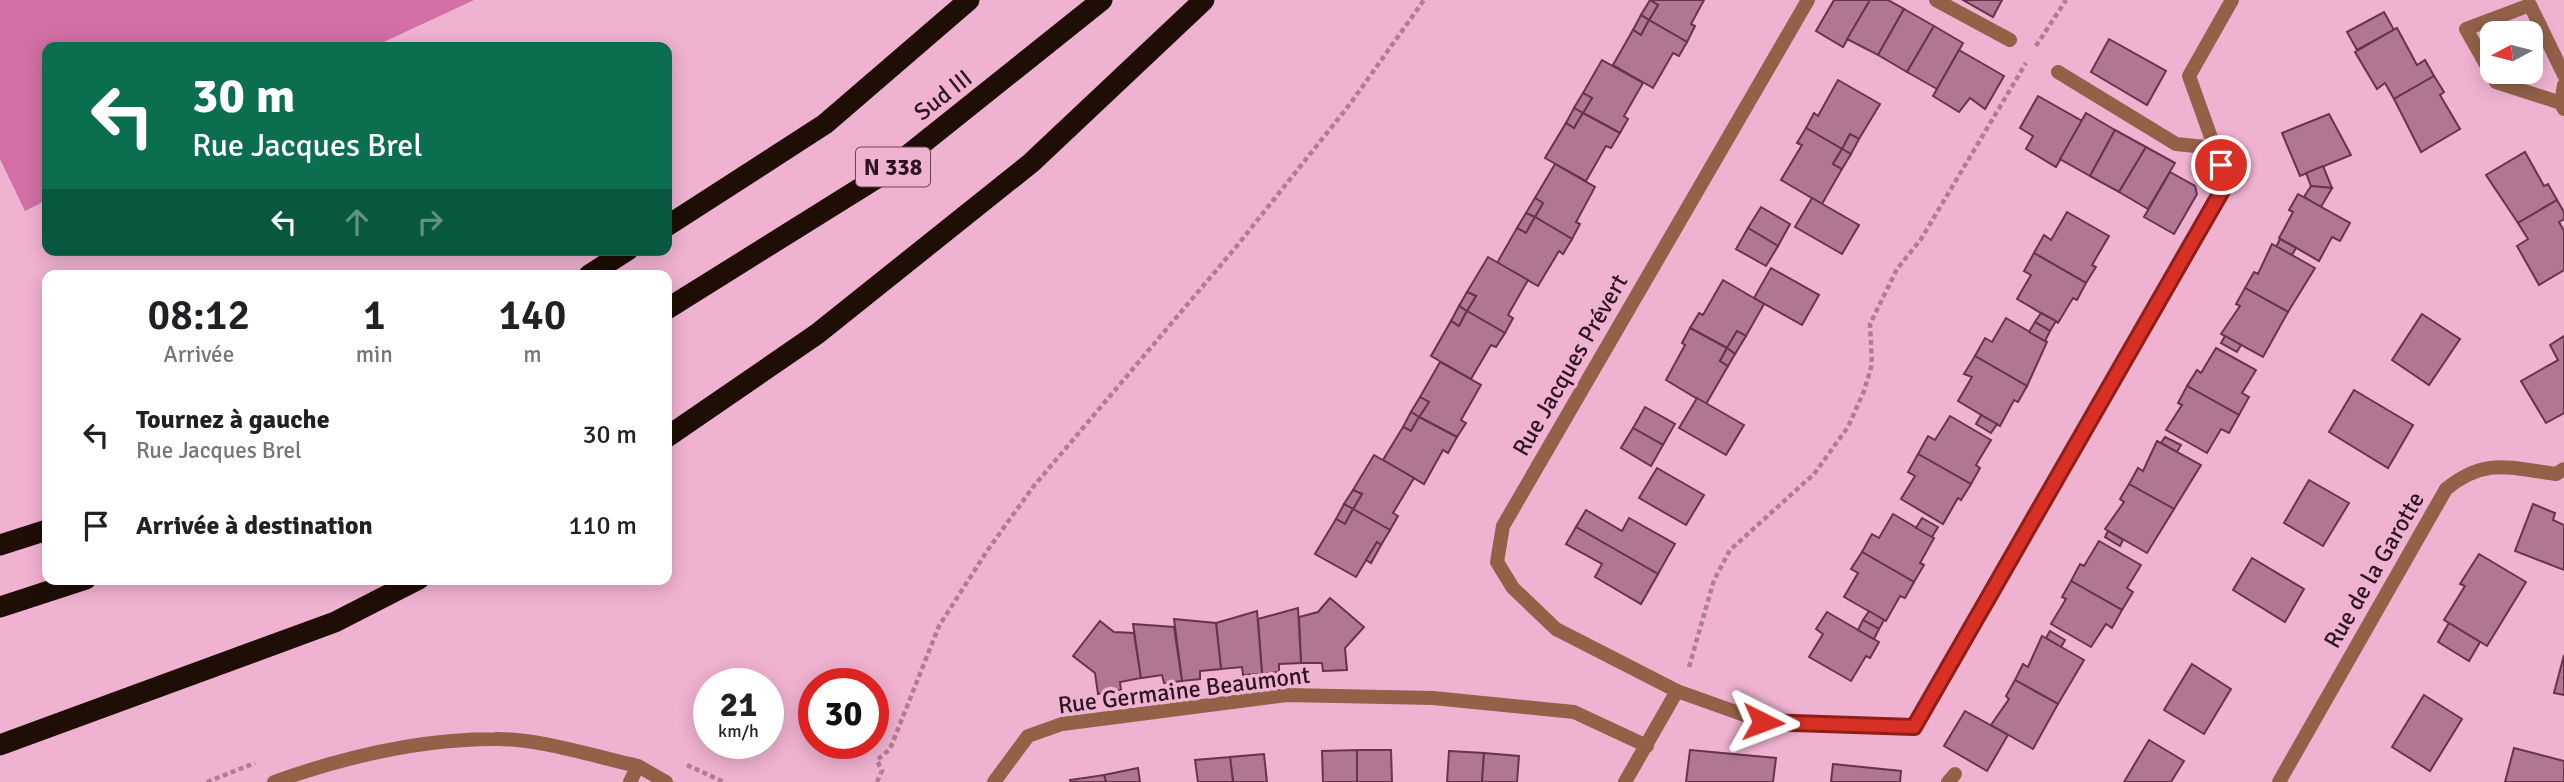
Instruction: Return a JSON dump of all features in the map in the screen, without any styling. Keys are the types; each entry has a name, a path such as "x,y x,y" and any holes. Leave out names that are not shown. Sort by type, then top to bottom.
{"highway":[{"path":"672,223 825,124 969,0"},
{"name":"Sud III","path":"672,306 888,171 1102,0"},
{"path":"672,434 817,334 1031,163 1203,0"},
{"path":"597,270 619,256"},
{"path":"0,545 42,532"},
{"path":"0,607 68,585"},
{"path":"0,745 335,622 407,585"}],"street":[{"name":"Rue Jacques Prévert","path":"1677,691 1556,629 1513,588 1497,562 1503,526 1808,0"},
{"path":"1936,0 2010,40"},
{"path":"1625,782 1677,691 1763,722 1914,727 2227,182 2189,76 2232,0"},
{"path":"2564,75 2530,5 2466,29 2496,82 2562,106 2564,85"},
{"path":"2058,72 2176,145 2216,148"},
{"name":"Rue de la Garotte","path":"2279,782 2446,489 2466,473 2496,466 2556,474 2564,469"},
{"name":"Rue Germaine Beaumont","path":"994,782 1028,736 1062,724 1287,695 1433,698 1574,712 1647,746"},
{"path":"274,782 353,757 442,743 497,738 638,766 666,782"},
{"path":"630,782 638,766"}],"path":[{"path":"877,782 882,771 877,760 890,749 939,626 987,551 1033,488 1236,247 1350,104 1424,0"},
{"path":"1677,691 1694,656 1714,580 1730,550 1814,474 1848,427 1864,391 1872,364 1870,324 1897,269 1921,239 2066,0"}],"shaded area":[{"path":"0,0 474,0 384,42 42,42 42,202 25,211 0,159"}],"building":[{"path":"1650,0 1704,0 1691,24 1695,26 1687,42 1649,20 1658,5"},
{"path":"1650,0 1658,5 1649,20 1641,15"},
{"path":"1834,0 1870,0 1843,47 1816,31"},
{"path":"1870,0 1888,0 1904,9 1878,55 1847,39"},
{"path":"1963,0 2002,0 1993,17"},
{"path":"1904,9 1934,26 1907,72 1878,55"},
{"path":"2384,12 2394,30 2357,50 2347,32"},
{"path":"1641,15 1649,20 1641,35 1633,30"},
{"path":"1649,20 1687,42 1679,56 1673,53 1653,88 1613,65 1633,30 1641,35"},
{"path":"1934,26 1963,43 1937,89 1907,72"},
{"path":"2397,28 2417,65 2425,60 2434,76 2394,99 2385,83 2377,89 2355,52"},
{"path":"2109,39 2166,71 2147,105 2091,72"},
{"path":"1959,50 2004,76 1985,109 1970,98 1959,112 1933,96"},
{"path":"1602,60 1643,83 1624,116 1628,119 1620,133 1583,113 1592,98 1583,93"},
{"path":"2434,76 2444,92 2440,95 2460,129 2421,152 2394,99"},
{"path":"1838,80 1880,104 1859,139 1850,134 1842,149 1806,128 1814,113 1818,116"},
{"path":"1583,93 1592,98 1583,113 1574,108"},
{"path":"2038,96 2082,121 2056,167 2026,149 2033,136 2020,128"},
{"path":"1574,108 1583,113 1574,128 1566,123"},
{"path":"1583,113 1620,133 1611,148 1606,146 1586,181 1545,158 1566,123 1574,128"},
{"path":"2086,113 2115,130 2090,176 2060,159"},
{"path":"2329,114 2351,155 2300,176 2282,133"},
{"path":"1806,128 1842,149 1833,164 1842,169 1822,204 1781,180 1802,145 1797,143"},
{"path":"2115,130 2146,147 2119,192 2090,176"},
{"path":"1850,134 1859,139 1851,154 1842,149"},
{"path":"2146,147 2175,163 2148,209 2119,192"},
{"path":"1842,149 1851,154 1842,169 1833,164"},
{"path":"2525,152 2544,186 2548,184 2557,200 2518,223 2486,175"},
{"path":"1555,164 1595,187 1576,222 1580,224 1572,239 1535,217 1543,203 1535,198"},
{"path":"2323,166 2332,188 2311,186 2306,173"},
{"path":"2170,172 2195,186 2197,194 2174,234 2144,217"},
{"path":"2311,186 2332,188 2321,207 2304,197"},
{"path":"2298,194 2350,223 2340,241 2332,237 2319,261 2279,238 2293,212 2289,210"},
{"path":"1535,198 1543,203 1535,217 1526,213"},
{"path":"1812,198 1859,225 1842,254 1795,227"},
{"path":"2557,200 2564,212 2564,219 2559,222 2564,231 2564,270 2539,285 2517,246 2528,239 2518,223"},
{"path":"1761,207 1790,224 1778,246 1748,228"},
{"path":"2067,212 2109,236 2092,265 2096,267 2086,283 2034,253 2044,235 2051,240"},
{"path":"1526,213 1535,217 1526,233 1517,228"},
{"path":"1535,217 1572,239 1563,254 1559,251 1538,286 1497,263 1517,228 1526,233"},
{"path":"1748,228 1778,246 1766,266 1736,249"},
{"path":"2280,239 2296,248 2292,255 2276,247"},
{"path":"2272,244 2315,268 2288,312 2245,288 2254,272 2258,274"},
{"path":"2034,253 2086,283 2077,300 2073,298 2058,323 2017,299 2031,275 2024,271"},
{"path":"1488,257 1528,280 1508,315 1513,318 1505,333 1467,311 1476,296 1467,292"},
{"path":"1771,268 1819,295 1802,325 1754,298"},
{"path":"1723,280 1764,304 1746,336 1737,331 1727,348 1690,328 1699,313 1703,315"},
{"path":"2245,288 2288,312 2263,357 2221,334 2240,306 2236,304"},
{"path":"1467,292 1476,296 1467,311 1459,306"},
{"path":"1459,306 1467,311 1459,326 1451,321"},
{"path":"1467,311 1505,333 1496,347 1491,345 1471,379 1431,356 1451,321 1459,326"},
{"path":"2041,313 2056,321 2050,331 2035,322"},
{"path":"2422,314 2460,339 2429,385 2392,360"},
{"path":"2006,318 2047,342 2027,386 1975,356 1985,338 1992,342"},
{"path":"2035,322 2050,331 2045,341 2029,332"},
{"path":"1690,328 1727,348 1720,361 1728,366 1706,404 1666,380 1685,345 1682,343"},
{"path":"1737,331 1746,336 1735,354 1727,348"},
{"path":"2225,336 2241,345 2237,352 2221,343"},
{"path":"2564,336 2564,413 2546,423 2521,381 2558,360 2550,345"},
{"path":"1727,348 1735,354 1728,366 1720,361"},
{"path":"2216,348 2256,370 2242,393 2249,397 2239,415 2187,386 2197,370 2201,373"},
{"path":"1975,356 2027,386 2018,402 2014,400 2000,426 1958,401 1972,377 1964,374"},
{"path":"1440,362 1481,385 1461,420 1466,423 1457,437 1419,417 1429,402 1420,397"},
{"path":"2187,386 2239,415 2229,433 2221,429 2207,453 2166,430 2182,405 2178,403"},
{"path":"2354,390 2413,425 2388,468 2329,432"},
{"path":"1420,397 1429,402 1419,417 1411,412"},
{"path":"1697,398 1744,425 1726,455 1679,428"},
{"path":"1645,407 1675,424 1663,445 1633,428"},
{"path":"1411,412 1419,417 1411,431 1403,427"},
{"path":"1981,415 1997,424 1991,433 1976,424"},
{"path":"1950,416 1991,440 1976,465 1980,468 1971,484 1918,454 1928,436 1935,440"},
{"path":"1419,417 1457,437 1448,453 1443,450 1424,484 1383,460 1403,427 1411,431"},
{"path":"1633,428 1663,445 1651,466 1621,448"},
{"path":"2165,437 2181,445 2177,452 2161,443"},
{"path":"2157,441 2201,465 2174,509 2129,484 2138,468 2143,471"},
{"path":"1918,454 1971,484 1961,500 1958,498 1943,524 1901,499 1915,476 1908,472"},
{"path":"1374,455 1414,478 1393,513 1398,516 1390,530 1353,509 1362,494 1353,490"},
{"path":"1657,468 1704,495 1686,525 1639,498"},
{"path":"2309,480 2349,503 2323,546 2284,523"},
{"path":"2129,484 2174,509 2147,553 2105,529 2124,502 2120,499"},
{"path":"1353,490 1362,494 1353,509 1344,504"},
{"path":"1344,504 1353,509 1345,524 1336,519"},
{"path":"2533,504 2555,513 2553,520 2564,525 2564,570 2515,551"},
{"path":"1353,509 1390,530 1381,545 1377,542 1356,577 1315,554 1336,519 1345,524"},
{"path":"1586,510 1622,531 1629,518 1675,544 1658,574 1576,527"},
{"path":"1893,514 1934,538 1920,563 1924,565 1914,582 1862,552 1872,534 1879,538"},
{"path":"1922,518 1938,527 1932,537 1916,528"},
{"path":"1576,527 1658,574 1641,604 1595,577 1602,564 1566,544"},
{"path":"2108,531 2123,540 2120,546 2105,537"},
{"path":"2099,541 2141,565 2127,588 2133,592 2122,610 2071,581 2080,564 2084,566"},
{"path":"1377,542 1381,545 1371,563 1366,560"},
{"path":"1862,552 1914,582 1905,598 1900,596 1886,621 1844,597 1858,573 1851,569"},
{"path":"2479,554 2526,582 2487,646 2444,620 2465,586 2460,584"},
{"path":"2252,558 2304,589 2285,622 2233,590"},
{"path":"2071,581 2122,610 2112,628 2106,624 2091,647 2051,624 2066,599 2062,597"},
{"path":"1330,598 1364,627 1345,648 1347,670 1323,671 1322,663 1301,663 1299,617 1318,612"},
{"path":"1298,608 1301,663 1279,664 1279,672 1262,674 1258,619"},
{"path":"1257,611 1262,674 1243,675 1242,667 1221,669 1216,623"},
{"path":"1869,611 1884,620 1879,629 1863,620"},
{"path":"1827,612 1879,642 1870,658 1866,656 1851,681 1809,657 1823,634 1816,629"},
{"path":"1174,619 1216,623 1221,669 1200,671 1200,679 1182,681"},
{"path":"1863,620 1879,629 1874,639 1858,630"},
{"path":"1100,621 1114,632 1134,633 1141,678 1120,682 1121,690 1098,694 1095,673 1073,656"},
{"path":"2449,623 2480,642 2469,661 2438,642"},
{"path":"1133,624 1174,627 1182,681 1164,683 1162,675 1141,678"},
{"path":"2050,631 2065,640 2061,647 2046,638"},
{"path":"2042,636 2084,660 2058,704 2015,680 2023,664 2028,667"},
{"path":"2564,655 2564,695 2554,693"},
{"path":"2192,664 2231,689 2204,734 2164,710"},
{"path":"2015,680 2058,704 2033,749 1991,725 2009,699 2006,696"},
{"path":"2424,695 2462,719 2430,771 2392,747"},
{"path":"1965,711 2008,735 1987,771 1944,746"},
{"path":"2149,740 2184,761 2171,782 2124,782"},
{"path":"2514,748 2564,761 2564,782 2505,782"},
{"path":"1357,750 1357,782 1323,782 1322,751"},
{"path":"1357,750 1391,750 1392,782 1357,782"},
{"path":"1690,750 1776,758 1773,782 1686,782"},
{"path":"1449,751 1484,753 1482,782 1447,782"},
{"path":"1484,753 1519,756 1517,782 1482,782"},
{"path":"1264,754 1267,782 1233,782 1230,757"},
{"path":"1230,757 1233,782 1198,782 1195,760"},
{"path":"1833,764 1901,771 1900,782 1831,782"},
{"path":"1138,768 1140,782 1106,782 1104,775"},
{"path":"1104,775 1106,782 1070,780"}],"route":[{"path":"1763,722 1914,727 2227,182 2221,165"}]}
